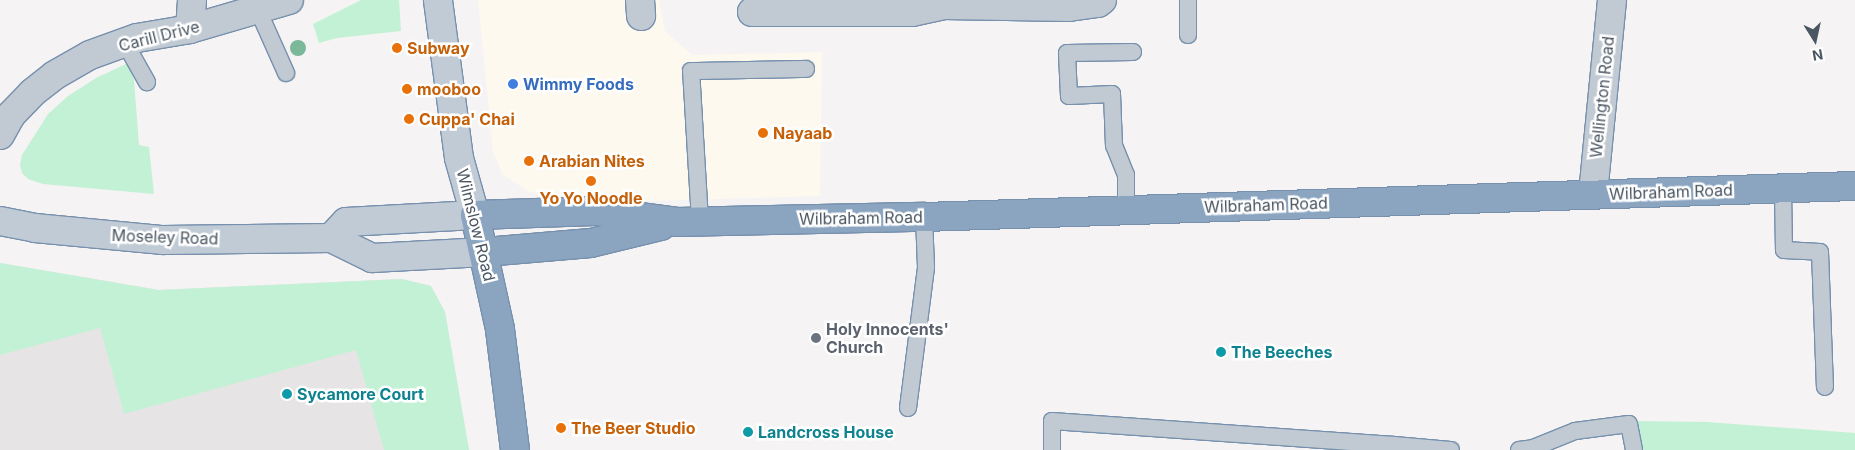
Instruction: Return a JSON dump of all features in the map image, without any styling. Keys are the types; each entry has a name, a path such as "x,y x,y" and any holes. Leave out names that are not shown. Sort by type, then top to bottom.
{"highway":[{"name":"Wilbraham Road","path":"475,215 596,211 688,221 924,217 1855,186"},
{"name":"Wilmslow Road","path":"475,215 485,252 500,329 515,450"},
{"name":"Wilbraham Road","path":"485,252 591,243 688,221"}],"main road":[{"name":"Wilmslow Road","path":"438,0 459,158 475,215"},
{"path":"331,238 346,222 475,215"},
{"name":"Moseley Road","path":"0,221 35,228 163,240 331,238 372,258 485,252"}],"street":[{"path":"190,29 192,0"},
{"name":"Carill Drive","path":"0,135 11,115 32,93 55,75 90,56 137,38 190,29 289,0"},
{"path":"752,12 912,12 944,5 974,3 1069,7 1098,3 1102,0"},
{"name":"Wellington Road","path":"1592,194 1612,0"}],"lane":[{"path":"1188,0 1188,35"},
{"path":"258,10 286,73"},
{"path":"125,43 147,82"},
{"path":"1126,210 1126,176 1114,146 1112,94 1069,96 1067,53 1133,52"},
{"path":"688,221 691,71 806,69"},
{"path":"1783,188 1784,250 1820,252 1825,387"},
{"path":"908,408 926,267 924,217"},
{"path":"1052,450 1052,421 1394,448 1451,450"},
{"path":"1519,450 1532,448 1575,431 1628,424 1634,450"}],"shaded area":[{"path":"478,0 659,0 665,31 692,55 822,52 820,196 614,202 564,199 528,191 503,175 493,152"},
{"path":"0,263 159,290 402,279 431,286 445,312 469,450 0,450"}],"green space":[{"path":"361,0 399,0 401,31 337,38 319,43 313,24"},
{"path":"128,63 134,80 139,145 149,147 154,194 43,184 28,179 22,173 20,165 22,155 48,114 68,96 96,78"},
{"path":"0,263 159,290 402,279 431,286 445,312 469,450 384,450 356,350 124,414 100,328 0,355"},
{"path":"1635,421 1707,422 1855,433 1855,450 1641,450"}],"place":[{"name":"Subway","path":"397,48"},
{"name":"Wimmy Foods","path":"513,84"},
{"name":"mooboo","path":"407,89"},
{"name":"Cuppa' Chai","path":"409,119"},
{"name":"Nayaab","path":"763,133"},
{"name":"Arabian Nites","path":"529,161"},
{"name":"Yo Yo Noodle","path":"591,181"},
{"name":"Holy Innocents' Church","path":"816,338"},
{"name":"The Beeches","path":"1221,352"},
{"name":"Sycamore Court","path":"287,394"},
{"name":"The Beer Studio","path":"561,428"},
{"name":"Landcross House","path":"748,432"}]}
